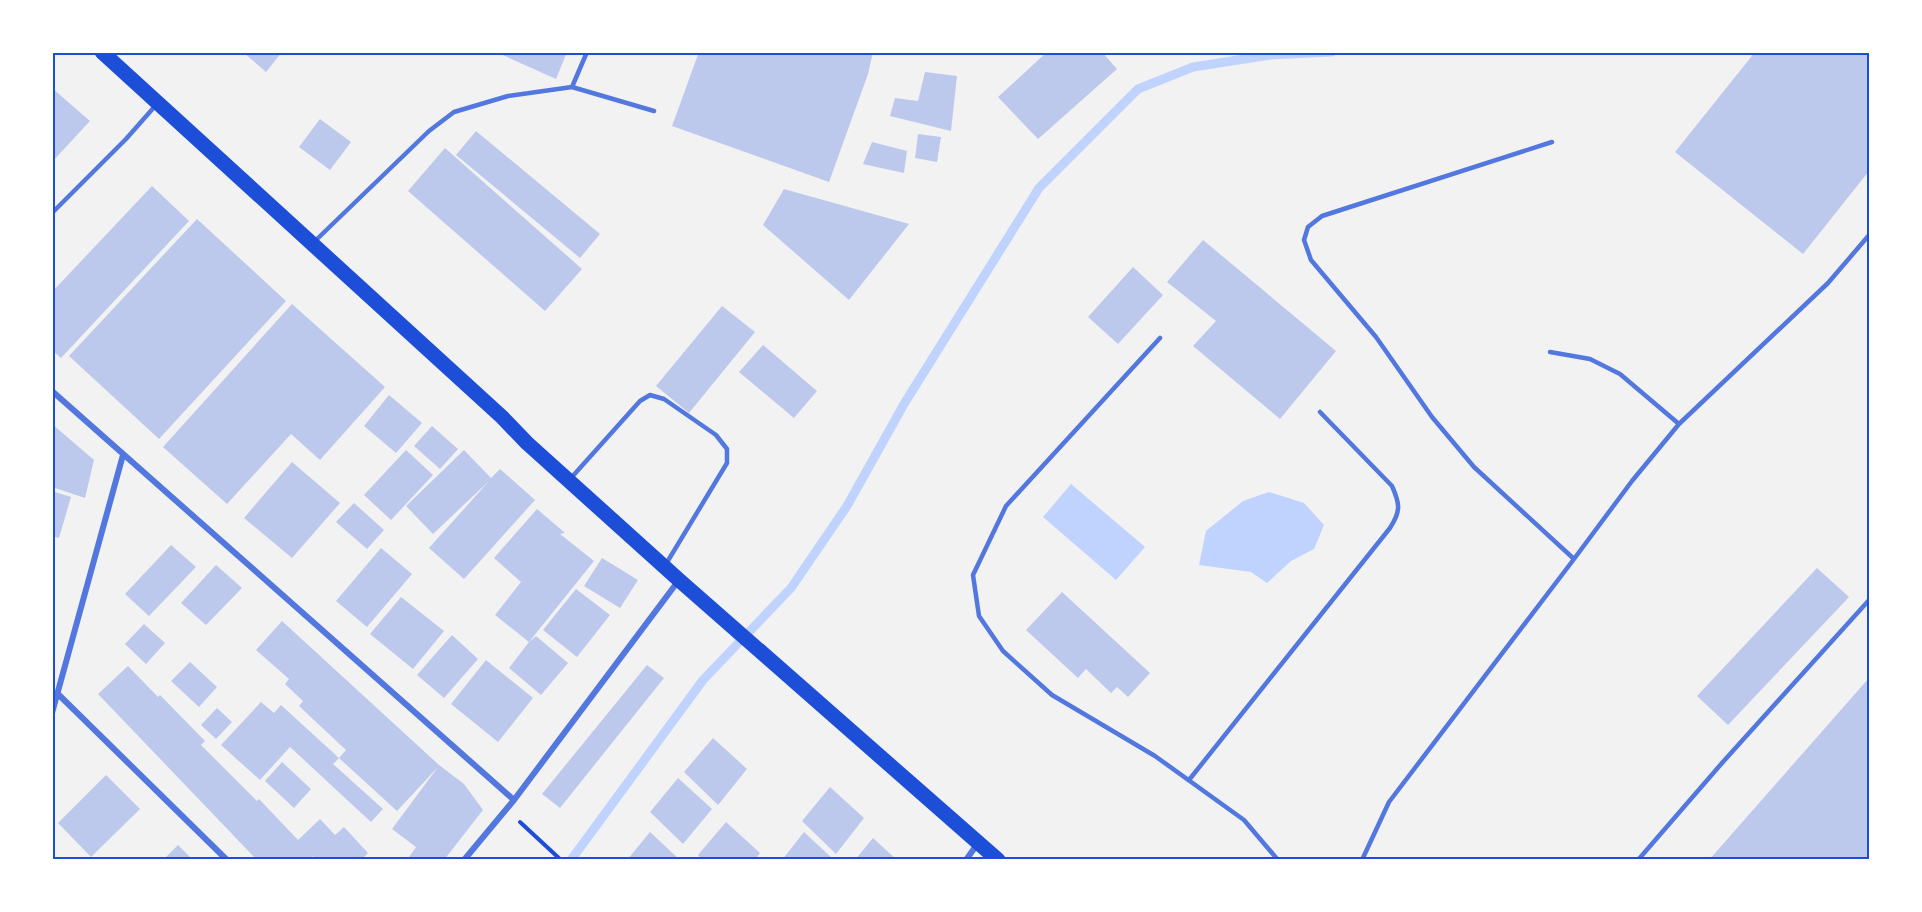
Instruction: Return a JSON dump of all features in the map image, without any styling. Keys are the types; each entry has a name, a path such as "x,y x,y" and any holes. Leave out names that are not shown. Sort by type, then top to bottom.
{"main road":[{"path":"102,52 569,481 998,860"}],"street":[{"path":"52,391 514,800"},
{"path":"52,713 123,455"},
{"path":"464,860 514,800 680,580"},
{"path":"58,694 227,860"},
{"path":"966,860 979,842"}],"lane":[{"path":"572,87 587,52"},
{"path":"312,243 429,131 454,112 507,96 572,87 654,111"},
{"path":"52,213 126,139 158,103"},
{"path":"1552,142 1322,216 1308,227 1304,240 1311,260 1376,337 1432,417 1474,467 1574,558"},
{"path":"1362,860 1389,802 1632,481 1679,424 1828,283 1869,234"},
{"path":"1160,338 1006,506 973,575 979,616 1003,651 1052,695 1155,756 1244,820 1278,860"},
{"path":"1550,352 1590,359 1620,374 1679,424"},
{"path":"569,481 640,401 650,395 664,399 716,435 727,449 727,463 665,567"},
{"path":"1189,780 1398,516 1398,499 1392,486 1320,412"},
{"path":"1638,860 1869,599"}],"path":[{"path":"525,826 561,860"}],"water":[{"path":"1071,484 1145,547 1116,580 1043,517"},
{"path":"1269,492 1304,503 1324,525 1314,549 1291,561 1267,583 1251,572 1199,565 1206,531 1243,501"}],"building":[{"path":"243,52 282,52 266,72"},
{"path":"496,52 567,52 556,79"},
{"path":"699,52 873,52 868,74 829,182 672,126"},
{"path":"1047,52 1102,52 1117,69 1038,139 998,97"},
{"path":"1755,52 1869,52 1869,171 1803,254 1675,152"},
{"path":"925,72 957,76 951,131 890,116 895,98 918,101"},
{"path":"52,88 90,121 52,162"},
{"path":"320,119 351,142 330,170 299,147"},
{"path":"476,131 600,234 580,258 456,155"},
{"path":"918,134 941,137 937,162 915,158"},
{"path":"872,142 907,151 904,173 863,164"},
{"path":"445,148 582,269 545,311 408,191"},
{"path":"152,186 189,221 61,358 52,350 52,292"},
{"path":"784,189 909,224 849,300 763,225"},
{"path":"197,219 286,301 159,439 69,356"},
{"path":"1203,240 1336,351 1280,419 1193,346 1216,321 1167,282"},
{"path":"1133,267 1163,295 1118,344 1088,317"},
{"path":"292,304 385,387 320,460 291,434 227,504 163,447"},
{"path":"722,306 755,332 689,413 656,386"},
{"path":"763,345 817,391 794,418 739,372"},
{"path":"389,395 422,423 396,453 364,426"},
{"path":"52,424 94,460 85,498 52,487"},
{"path":"432,426 458,449 440,469 414,446"},
{"path":"406,450 433,475 391,520 364,495"},
{"path":"464,450 491,478 500,469 535,500 464,579 429,548 489,481 433,534 406,506"},
{"path":"292,462 340,503 292,558 244,518"},
{"path":"52,491 71,497 59,538 52,536"},
{"path":"354,503 384,530 367,549 336,522"},
{"path":"537,509 565,533 560,534 594,561 529,642 495,615 521,582 494,558"},
{"path":"171,545 196,567 149,616 125,594"},
{"path":"381,548 412,574 367,627 336,601"},
{"path":"602,558 638,580 620,608 584,586"},
{"path":"216,565 242,588 206,625 181,603"},
{"path":"1817,568 1849,597 1728,725 1697,696"},
{"path":"576,589 610,615 577,657 543,630"},
{"path":"1062,592 1150,673 1128,697 1117,687 1111,693 1086,669 1078,678 1026,630"},
{"path":"401,597 444,631 413,669 370,634"},
{"path":"282,621 439,765 464,784 483,810 444,860 407,860 416,847 392,829 438,767 397,811 339,758 346,750 299,706 303,701 285,684 289,679 256,650"},
{"path":"144,624 165,643 146,664 125,644"},
{"path":"452,635 478,659 444,698 417,675"},
{"path":"536,636 568,663 541,695 509,668"},
{"path":"486,660 533,698 498,742 451,704"},
{"path":"190,662 217,687 199,707 171,681"},
{"path":"647,665 664,678 560,808 542,794"},
{"path":"128,666 205,741 201,745 257,801 259,799 298,840 320,819 335,835 344,827 368,853 361,860 316,860 313,856 310,860 257,860 98,694"},
{"path":"1869,678 1869,860 1709,860"},
{"path":"261,702 274,713 281,705 339,758 333,764 383,809 371,822 290,747 260,780 221,745"},
{"path":"217,708 232,722 216,739 201,725"},
{"path":"713,738 747,769 718,805 684,772"},
{"path":"282,762 311,789 294,808 265,781"},
{"path":"106,775 140,809 91,857 58,823"},
{"path":"678,778 712,809 683,844 650,812"},
{"path":"830,787 864,818 836,854 802,821"},
{"path":"726,822 760,853 755,860 702,860 698,855"},
{"path":"650,832 680,860 627,860"},
{"path":"804,832 834,860 782,860"},
{"path":"873,838 897,860 855,860"},
{"path":"178,845 193,860 163,860"}],"waterway":[{"path":"571,860 703,680 791,588 847,506 904,404 1039,188 1138,89 1193,67 1270,55 1332,52"}]}
